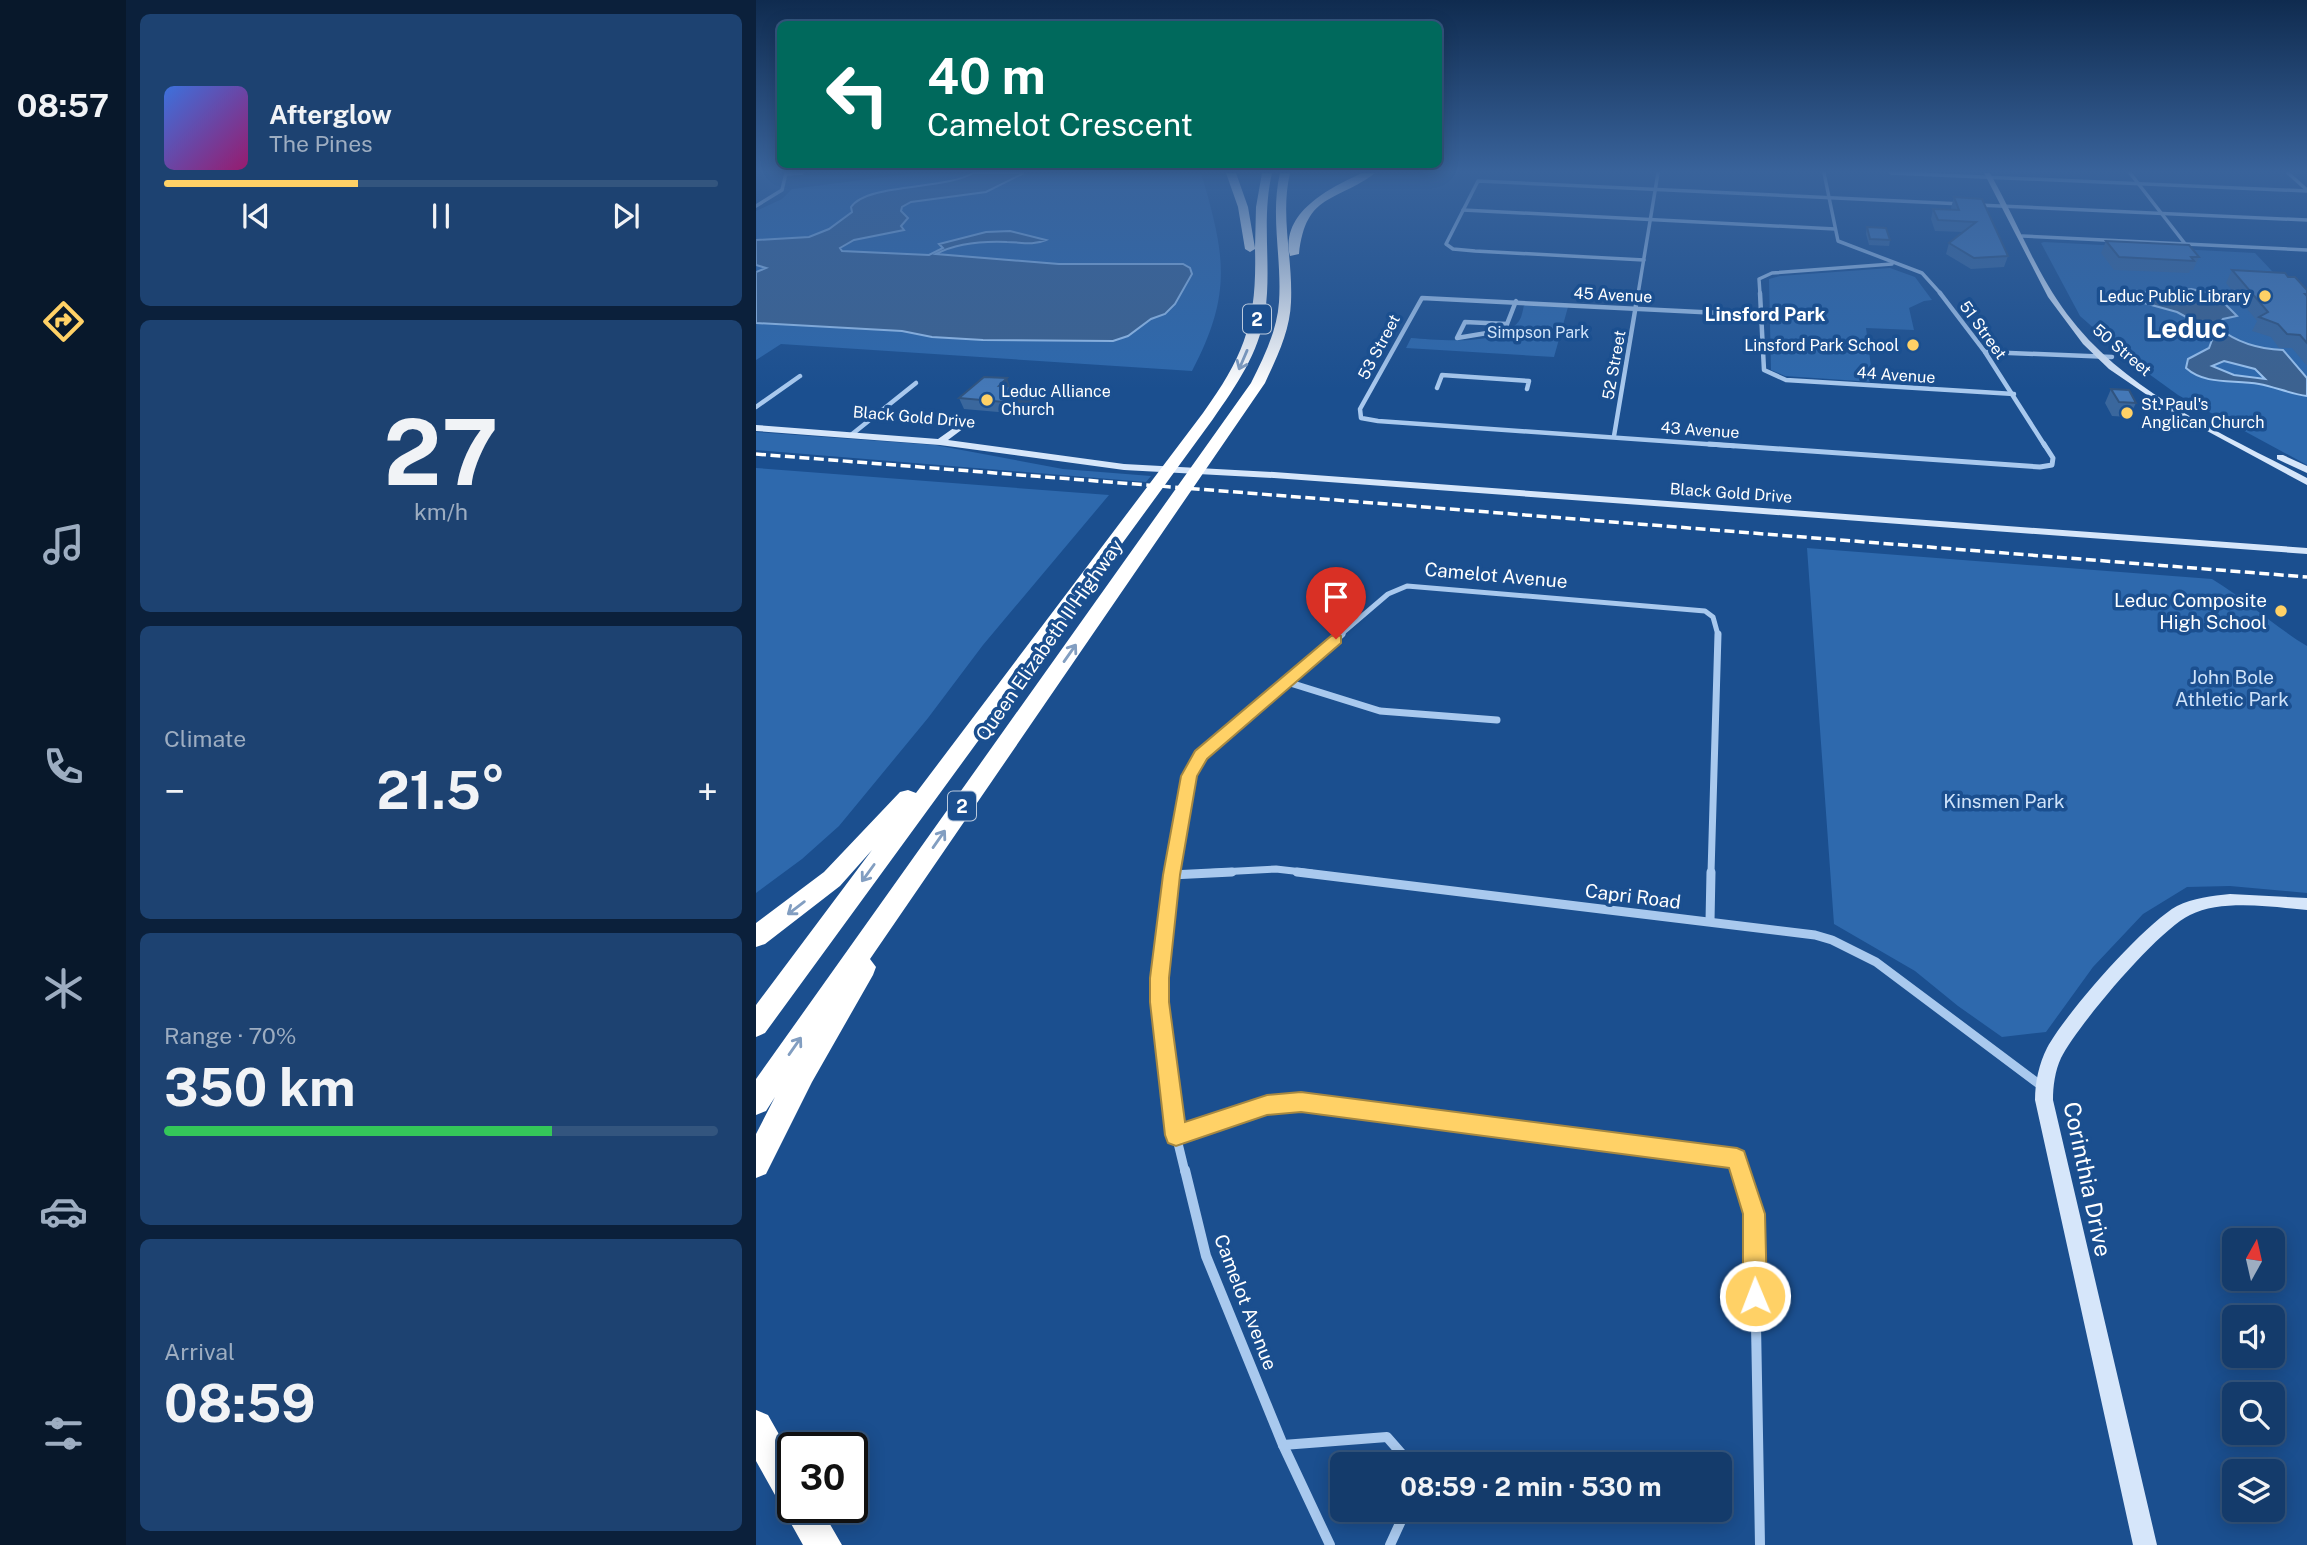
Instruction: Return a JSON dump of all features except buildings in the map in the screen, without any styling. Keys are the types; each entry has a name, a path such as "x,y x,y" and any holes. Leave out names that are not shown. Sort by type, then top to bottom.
{"highway":[{"path":"1249,245 1259,313"},
{"name":"Queen Elizabeth II Highway","path":"756,1025 1185,447 1238,370 1259,313 1260,245"},
{"name":"Queen Elizabeth II Highway","path":"756,1102 1170,512 1264,371 1286,304 1283,245"},
{"path":"1286,304 1295,271 1295,245"},
{"path":"756,937 832,879 867,844 954,740 1010,681"},
{"path":"756,1164 802,1073 846,1001 911,879"},
{"path":"756,1427 777,1465"},
{"path":"810,1523 824,1545"}],"main road":[{"name":"50 Street","path":"2030,245 2063,313 2137,385 2307,482"},
{"name":"50 Street","path":"2107,358 2174,401 2307,470"},
{"name":"Black Gold Drive","path":"756,421 944,439 1096,464 2307,551"},
{"path":"944,439 965,423"},
{"name":"Black Gold Drive","path":"756,428 855,432"},
{"name":"Corinthia Drive","path":"2144,1545 2044,1100 2048,1068 2064,1038 2142,945 2171,917 2187,909 2232,900 2263,899 2307,904"}],"street":[{"path":"1448,245 1453,249 1475,251 1644,260"},
{"name":"52 Street","path":"1614,436 1647,245"},
{"name":"51 Street","path":"1845,245 1896,263 1929,279 2014,394 2053,458 2052,465 2046,466"},
{"path":"2208,245 2307,250"},
{"path":"1760,315 1759,279 1766,274 1896,263"},
{"name":"45 Avenue","path":"1422,298 1434,296 1760,315"},
{"name":"53 Street","path":"1360,409 1416,304 1422,298"},
{"path":"1507,324 1465,322 1457,338 1487,333 1507,324 1516,301"},
{"name":"44 Avenue","path":"1760,315 1762,365 1768,374 1776,378 2014,394"},
{"path":"1985,352 2107,358"},
{"path":"1437,388 1443,375 1529,381 1527,389"},
{"path":"756,407 800,376"},
{"path":"855,432 916,383"},
{"name":"43 Avenue","path":"1360,409 1361,418 1378,421 2046,466"},
{"name":"Camelot Avenue","path":"1330,1545 1283,1445 1206,1256 1176,1135 1160,1002 1160,963 1171,875 1189,776 1194,766 1211,746 1388,594 1406,586 1705,611 1713,617 1718,630 1710,921"},
{"path":"1287,682 1380,711 1497,720"},
{"name":"Capri Road","path":"1171,875 1276,869 1815,935 1856,951 1905,982 2044,1088"},
{"path":"1176,1135 1267,1105 1301,1102 1737,1158 1754,1214 1759,1545"},
{"path":"1283,1445 1387,1437 1400,1452"},
{"path":"1390,1545 1401,1522"}],"green space":[{"path":"756,245 1219,245 1221,273 1214,319 1192,371 781,344 756,360"},
{"path":"2042,245 2103,245 2255,253 2307,308 2307,465 2178,395 2131,361 2080,316"},
{"name":"Linsford Park","path":"1890,268 1915,277 1932,300 1909,308 1914,330 1866,328 1873,382 1785,376 1771,370 1769,279"},
{"name":"Simpson Park","path":"1524,305 1568,307 1554,357 1406,348 1411,338 1468,340 1498,335 1519,321"},
{"path":"756,432 935,445 1063,469 1151,476 1146,482 756,450"},
{"path":"756,468 1109,495 983,645 928,718 839,826 802,859 756,893"},
{"name":"Kinsmen Park","path":"1807,548 2212,579 2224,587 2307,646 2307,893 2230,886 2187,887 2143,914 2093,967 2046,1032 2002,1037 1915,971 1834,924"}],"shaded area":[{"path":"756,245 845,245 840,248 842,251 929,255 943,248 940,245 963,245 936,254 1059,264 1183,264 1190,268 1192,274 1175,304 1165,314 1151,319 1128,336 1113,341 983,340 932,337 902,331 756,323 756,272 766,268 756,265"},
{"path":"2182,290 2215,294 2237,316 2223,319 2219,323 2219,328 2234,338 2266,348 2283,350 2307,378 2307,396 2259,384 2212,380 2186,368 2188,359 2209,348 2212,340 2205,336 2201,325 2177,312 2137,301 2131,296 2139,295 2138,291 2158,295 2183,294","holes":["2224,361 2255,369 2265,379 2234,375 2212,366"]}],"railway":[{"path":"756,454 2307,577"}],"place":[{"name":"Leduc Public Library","path":"2265,296"},
{"name":"Linsford Park School","path":"1913,345"},
{"name":"Leduc Alliance Church","path":"987,400"},
{"name":"St. Paul's Anglican Church","path":"2127,413"},
{"name":"Leduc Composite High School","path":"2281,611"}],"district":[{"name":"Linsford Park","path":"1765,314"},
{"name":"Leduc","path":"2186,327"}],"route":[{"path":"1336,639 1201,755 1189,776 1171,875 1159,978 1176,1135 1267,1105 1301,1102 1737,1158 1754,1214 1755,1296"}],"park label":[{"name":"John Bole Athletic Park","path":"2232,688"}]}
